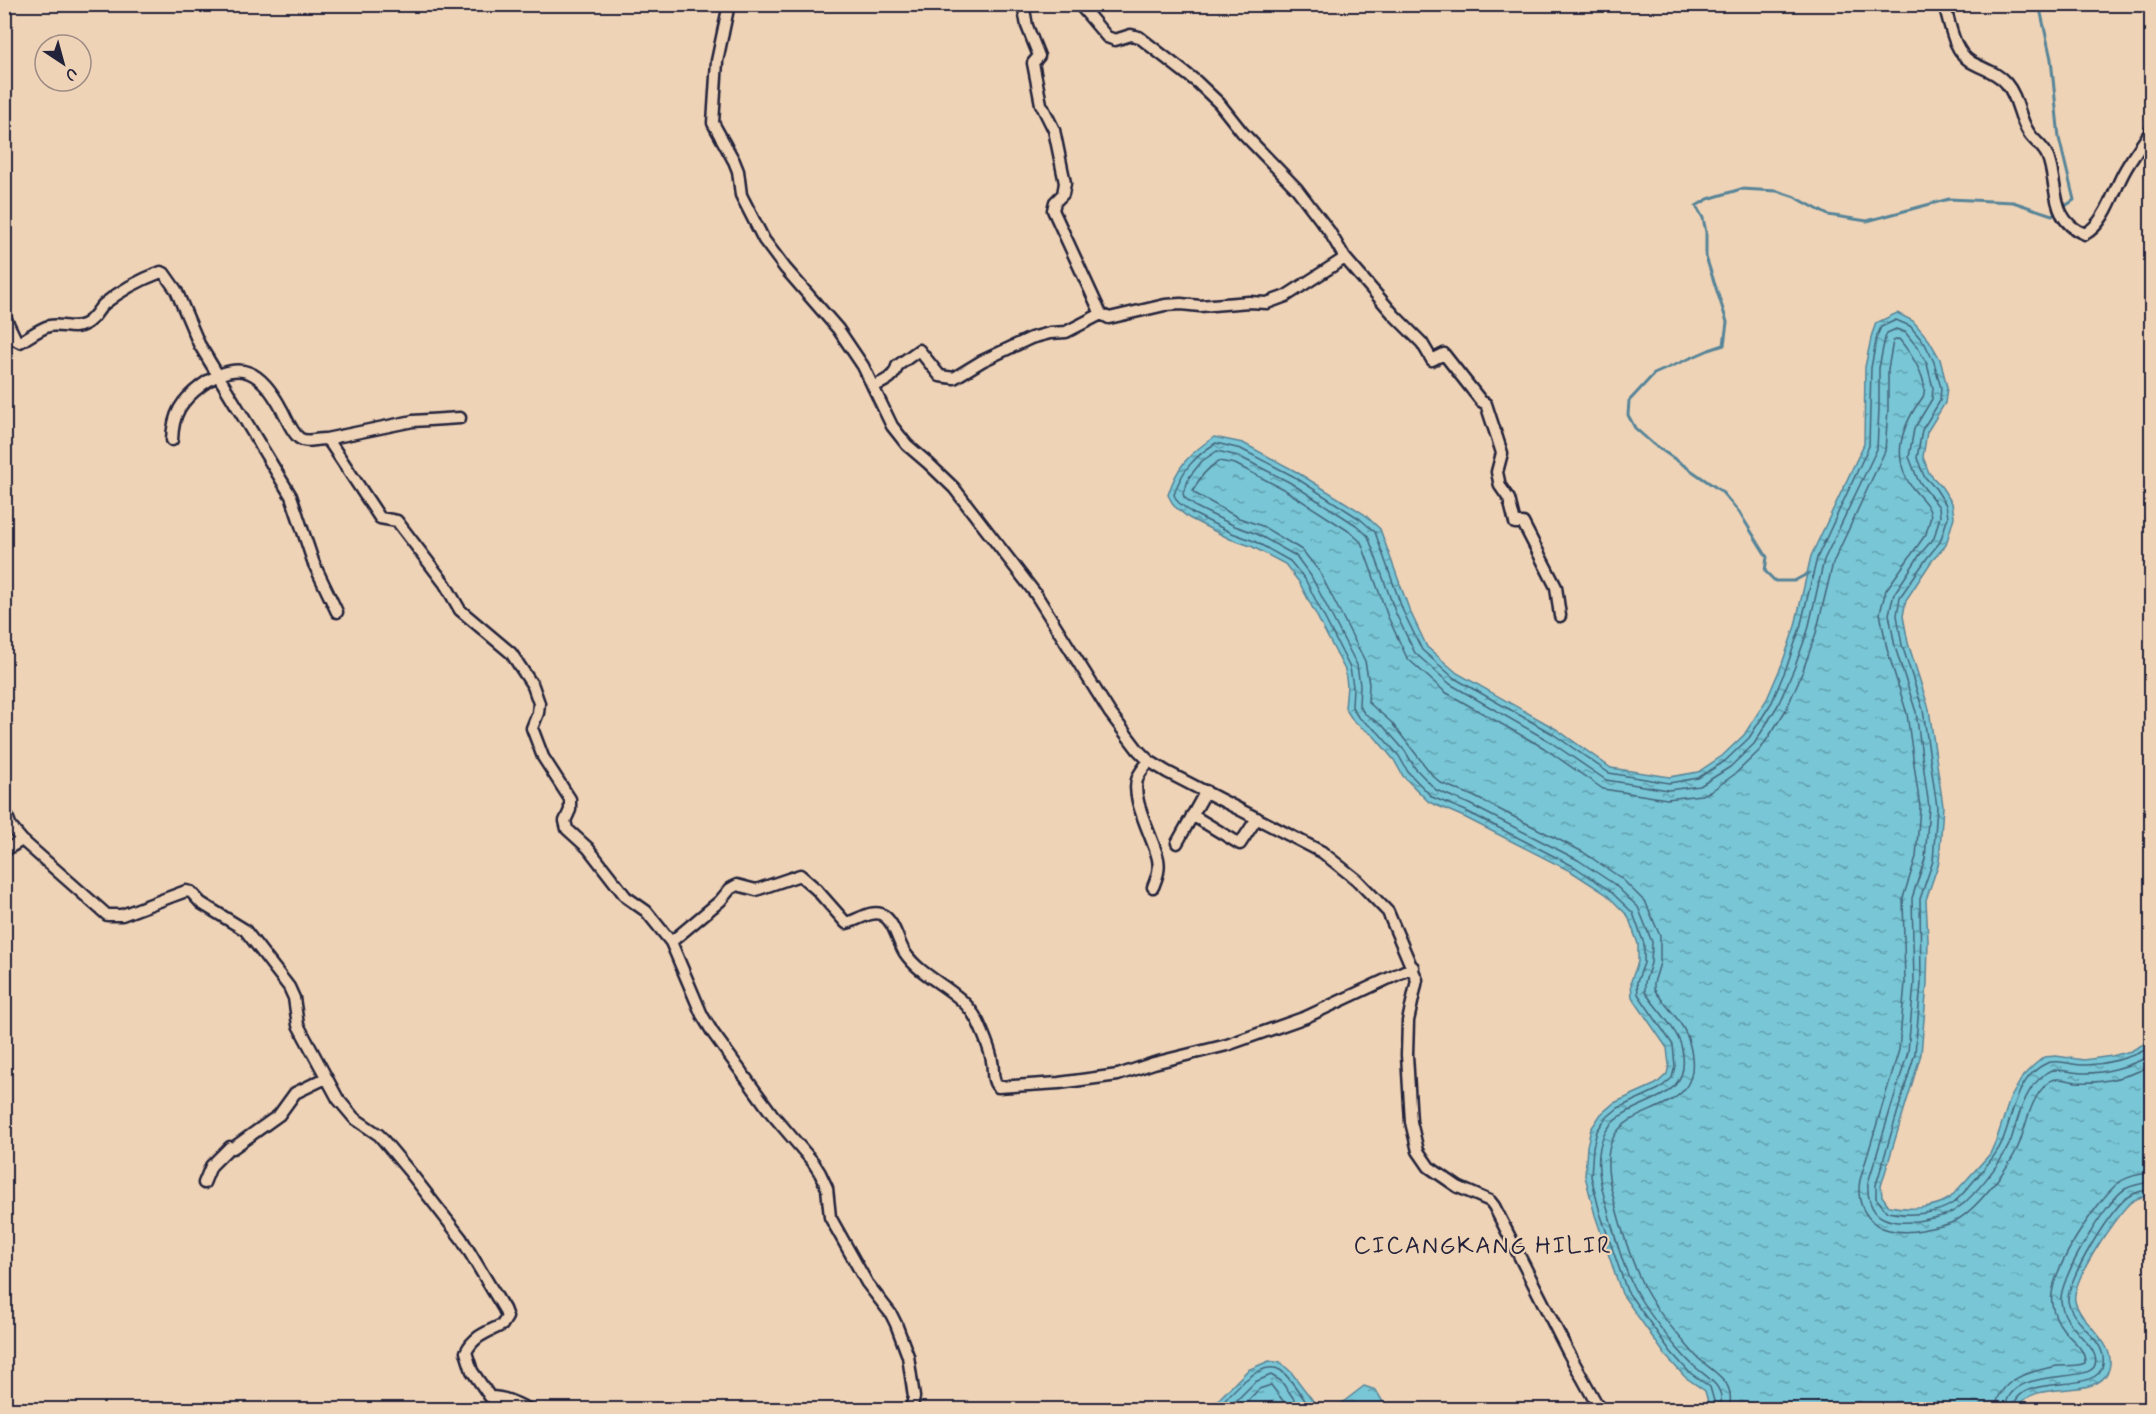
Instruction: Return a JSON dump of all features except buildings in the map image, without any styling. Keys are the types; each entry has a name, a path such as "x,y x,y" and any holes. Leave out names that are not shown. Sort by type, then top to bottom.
{"street":[{"path":"729,4 717,61 712,123 734,161 738,171 741,195 764,240 838,329 863,366 892,426 907,445 954,488 1035,593 1110,713 1149,761 1322,852 1357,880 1388,912 1413,967 1417,983 1408,1021 1407,1055 1411,1122 1418,1151 1428,1167 1458,1187 1490,1201 1494,1206 1600,1410"},
{"path":"1023,4 1027,26 1039,56 1033,63 1041,104 1054,130 1065,183 1063,194 1055,202 1053,210 1101,314 1109,318 1145,308 1181,304 1200,306 1249,302 1267,303 1286,296 1345,258"},
{"path":"1079,4 1107,37 1115,40 1131,35 1139,37 1197,82 1219,103 1242,132 1303,197 1329,231 1345,258 1394,315 1422,343 1432,360 1444,354 1458,374 1486,404 1502,453 1497,472 1500,486 1509,499 1515,523 1522,523 1556,586 1560,616"},
{"path":"1944,4 1958,49 1970,61 1991,71 2005,82 2016,97 2029,133 2047,156 2056,204 2077,231 2085,234 2093,230 2123,173 2151,129"},
{"path":"4,315 16,340 20,342 49,326 78,328 96,316 101,306 122,291 138,281 161,272 164,273 176,290 200,345 291,496 314,564 337,612"},
{"path":"873,387 891,377 896,372 897,366 919,350 940,376 954,378 1031,338 1066,332 1101,314"},
{"path":"172,440 178,409 199,388 218,374 244,370 251,372 270,390 291,427 299,437 309,441 413,421 460,418"},
{"path":"327,439 380,518 397,521 445,584 460,610 496,639 520,665 533,686 539,703 532,728 534,738 543,757 570,799 570,810 565,821 567,829 588,848 626,897 646,911 671,942 695,1000 713,1033 772,1114 820,1173 827,1188 830,1217 867,1283 896,1324 908,1356 914,1397 911,1410"},
{"path":"1149,761 1137,779 1137,788 1146,831 1158,859 1158,873 1153,887"},
{"path":"1177,843 1206,791"},
{"path":"4,808 11,827 22,840 107,915 122,915 186,891 244,930 288,987 294,998 298,1025 338,1099 354,1118 380,1135 461,1239 504,1309 507,1317 502,1326 478,1336 471,1342 466,1352 472,1371 490,1397 506,1398 530,1410"},
{"path":"1192,815 1240,844 1257,818"},
{"path":"4,851 22,840"},
{"path":"671,942 736,885 756,890 800,875 816,889 846,923 872,913 879,913 887,919 905,953 924,972 949,988 977,1020 992,1060 994,1082 998,1087 1118,1076 1227,1045 1306,1017 1413,967"},
{"path":"204,1183 211,1166 230,1147 233,1149 279,1115 295,1093 326,1078"}],"water":[{"path":"1897,313 1913,321 1929,340 1940,359 1947,387 1945,403 1927,432 1923,457 1929,473 1952,503 1954,517 1946,545 1931,562 1906,600 1903,616 1908,643 1929,709 1943,806 1939,862 1926,900 1927,984 1921,1054 1881,1186 1882,1196 1889,1206 1905,1208 1921,1208 1950,1198 1990,1154 2010,1099 2023,1076 2044,1057 2056,1056 2084,1060 2112,1056 2131,1051 2151,1040 2151,1195 2132,1201 2123,1210 2095,1250 2080,1279 2075,1301 2078,1309 2103,1342 2110,1359 2109,1369 2102,1379 2092,1385 2037,1393 2026,1399 2018,1409 1704,1409 1708,1402 1705,1391 1685,1377 1666,1356 1622,1294 1595,1215 1585,1176 1587,1146 1591,1129 1601,1114 1614,1103 1656,1084 1667,1074 1669,1065 1667,1048 1632,997 1631,981 1638,962 1638,944 1628,916 1606,894 1572,872 1464,817 1429,802 1403,776 1394,760 1374,736 1354,722 1345,708 1347,686 1345,670 1299,582 1285,564 1189,518 1174,506 1168,495 1180,468 1198,449 1214,437 1243,443 1295,471 1364,514 1380,529 1409,609 1427,647 1457,673 1556,729 1611,768 1670,777 1698,772 1722,756 1744,735 1767,699 1795,626 1811,556 1864,444 1865,367 1872,334 1876,323"},
{"path":"1269,1361 1281,1363 1291,1372 1317,1406 1323,1409 1209,1409 1248,1370"},
{"path":"1364,1386 1376,1390 1387,1409 1334,1409"}],"waterway":[{"path":"1809,573 1794,581 1775,581 1765,571 1767,557 1739,512 1721,491 1653,444 1635,428 1628,415 1629,401 1654,374 1724,345 1727,322 1706,257 1706,232 1703,218 1696,206 1708,199 1741,189 1777,191 1795,197 1828,215 1867,221 1949,199 2013,202 2052,215 2074,200 2059,138 2051,59 2039,4"}],"district":[{"name":"CICANGKANG HILIR","path":"1483,1246"}]}
